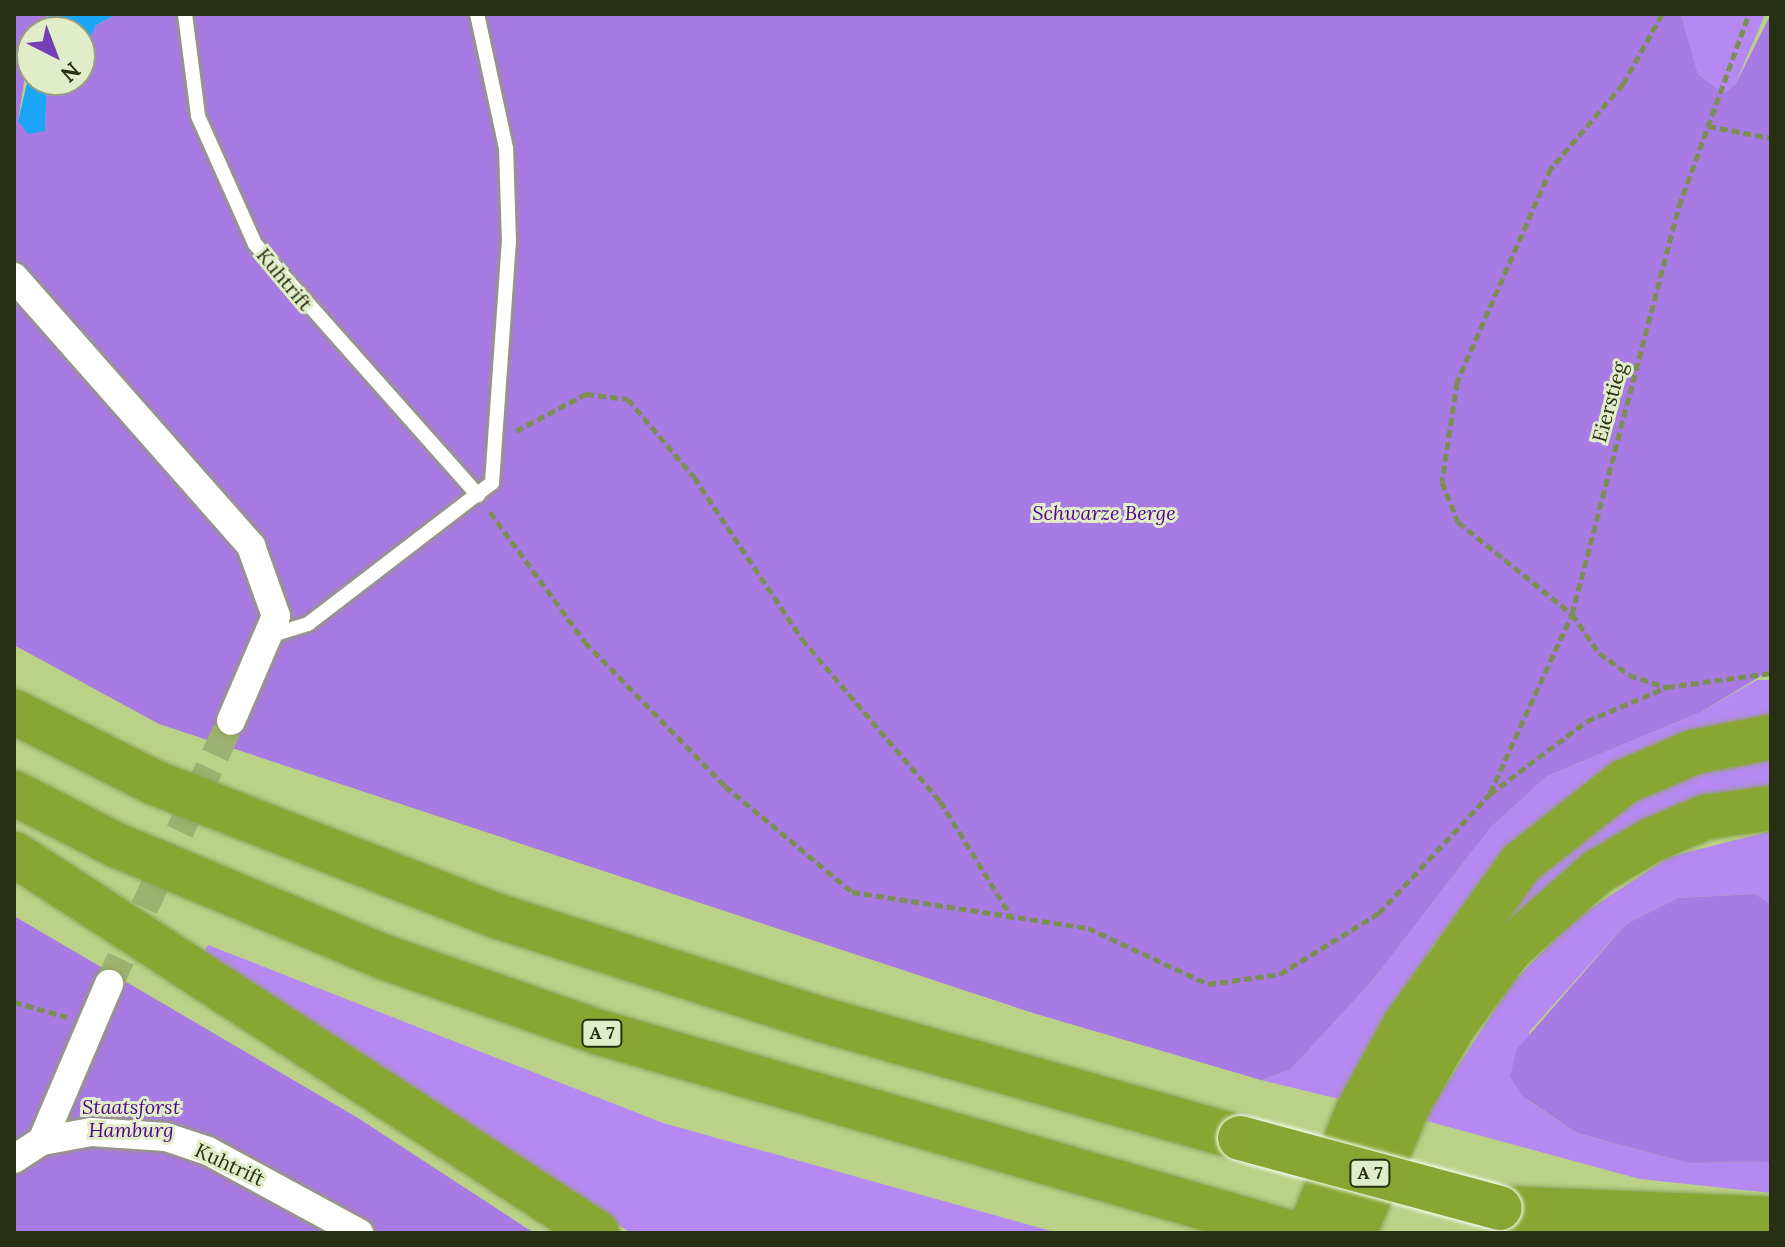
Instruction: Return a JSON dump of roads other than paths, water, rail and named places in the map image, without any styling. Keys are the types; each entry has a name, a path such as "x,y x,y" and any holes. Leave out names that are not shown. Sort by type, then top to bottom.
{"highway":[{"name":"A 7","path":"14,712 153,782 497,916 823,1020 1240,1138 1500,1208 1619,1233"},
{"path":"1309,1233 1357,1113 1405,1025 1521,863 1624,782 1694,752 1771,737"},
{"name":"A 7","path":"14,793 116,845 424,971 755,1081 1211,1214 1291,1233"},
{"path":"1354,1233 1409,1103 1454,1025 1510,949 1597,872 1652,840 1706,817 1771,808"},
{"path":"14,854 597,1233"},
{"path":"1500,1208 1771,1219"}],"street":[{"path":"14,277 240,529 272,590 272,635 231,721"},
{"path":"42,1141 109,984"},
{"name":"Kuhtrift","path":"14,1159 42,1141 91,1132 166,1137 208,1151 359,1233"}],"lane":[{"name":"Kuhtrift","path":"185,14 198,116 255,244 478,495"},
{"path":"272,635 308,624 492,483 509,242 506,148 477,14"}],"water":[{"path":"117,14 96,25 96,16 49,16"},
{"path":"24,96 46,96 45,131 28,134 18,121"}],"tunnel":[{"path":"109,984 231,721"}],"park label":[{"name":"Schwarze Berge","path":"1104,512"},
{"name":"Staatsforst Hamburg","path":"131,1118"}]}
